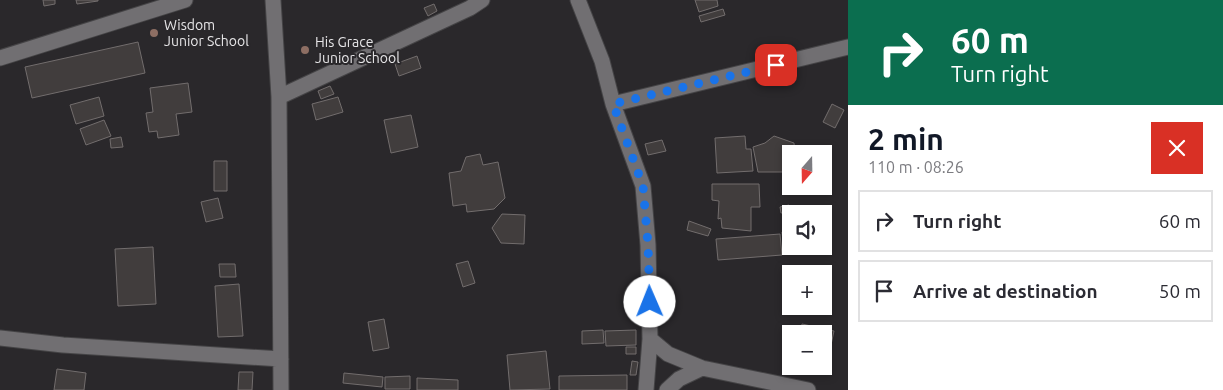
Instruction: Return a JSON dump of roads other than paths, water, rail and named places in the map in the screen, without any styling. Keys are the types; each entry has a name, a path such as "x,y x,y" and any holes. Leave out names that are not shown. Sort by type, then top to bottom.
{"street":[{"path":"0,58 185,0"},
{"path":"273,0 279,97 280,390"},
{"path":"279,97 470,8 482,0"},
{"path":"578,0 602,61 613,104 643,186 648,245 650,339 646,390"},
{"path":"613,104 848,47"},
{"path":"0,338 63,346 281,359"},
{"path":"650,339 668,354 702,368 808,390"},
{"path":"667,390 679,379 702,368"}],"place":[{"name":"Wisdom Junior School","path":"154,33"},
{"name":"His Grace Junior School","path":"305,50"}]}
